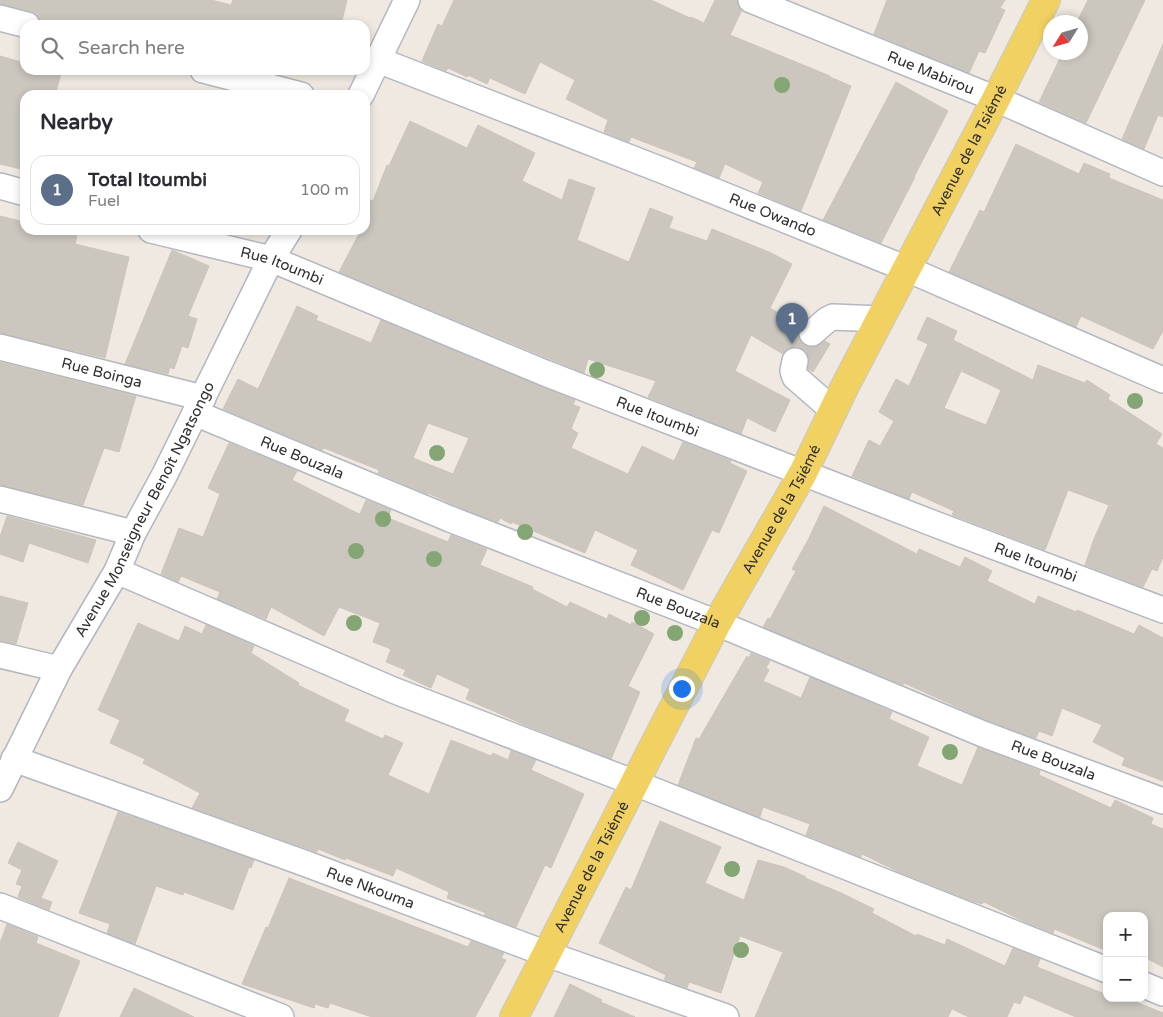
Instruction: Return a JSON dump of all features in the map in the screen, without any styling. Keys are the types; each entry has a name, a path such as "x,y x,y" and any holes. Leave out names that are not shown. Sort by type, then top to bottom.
{"main road":[{"name":"Avenue de la Tsiémé","path":"514,1017 718,623 803,473 1046,0"}],"street":[{"path":"363,90 407,0"},
{"name":"Rue Mabirou","path":"750,0 996,99 1163,173"},
{"path":"0,18 20,23"},
{"name":"Rue Owando","path":"378,60 664,171 907,269 1163,380"},
{"path":"223,75 281,90"},
{"path":"0,186 20,192"},
{"name":"Rue Itoumbi","path":"172,235 270,259 545,373 1163,610"},
{"name":"Avenue Monseigneur Benoît Ngatsongo","path":"0,789 58,669 117,571 133,533 199,406 270,259 285,235"},
{"path":"812,333 833,317 881,319"},
{"name":"Rue Boinga","path":"0,347 199,406"},
{"path":"795,361 793,371 795,377 834,411"},
{"name":"Rue Bouzala","path":"199,406 450,519 718,623 983,734 1163,801"},
{"path":"0,499 133,533"},
{"path":"117,571 393,690 635,783 1103,968"},
{"path":"0,655 58,669"},
{"name":"Rue Nkouma","path":"14,759 304,863 547,954 726,1017"},
{"path":"0,906 281,1017"},
{"path":"1148,987 1163,993"}],"building":[{"path":"0,0 211,0 231,5 233,0 347,0 342,20 39,20 37,14 31,11 0,4"},
{"path":"454,0 651,0 704,23 715,0 737,0 742,10 730,35 851,86 801,211 758,193 763,182 725,164 719,178 694,168 697,162 631,137 629,142 604,132 608,120 566,99 575,80 540,62 525,94 490,78 487,84 468,75 467,77 448,68 446,71 422,61 438,24 442,26"},
{"path":"887,0 1005,0 1000,8 1005,10 985,53 979,51 969,73 874,34"},
{"path":"1088,0 1145,0 1086,123 1039,102 1059,60 1088,60 1088,15 1080,15"},
{"path":"1163,44 1163,117 1158,115 1144,149 1122,139"},
{"path":"0,56 20,62 20,75 61,75 56,90 20,90 20,169 0,164"},
{"path":"896,82 948,111 881,243 823,220"},
{"path":"410,121 467,148 478,125 535,153 522,181 562,200 569,179 595,188 577,240 629,262 650,208 673,217 669,228 707,241 712,229 769,252 792,264 770,308 800,326 798,336 802,343 807,346 815,347 825,341 830,344 813,372 808,369 809,357 804,350 798,347 791,347 783,354 751,335 735,371 790,400 775,432 747,418 741,434 648,397 656,381 588,359 584,373 339,272 358,235 370,235 370,200 373,201 387,165 389,166"},
{"path":"1016,144 1079,174 1084,163 1110,174 1109,178 1163,200 1163,331 1153,349 1081,316 1076,327 949,272 980,210 984,212"},
{"path":"0,216 20,221 20,235 77,235 75,244 129,257 105,358 0,333"},
{"path":"172,250 209,266 188,316 197,319 188,348 182,346 174,369 170,367 168,374 125,364"},
{"path":"297,306 318,316 316,320 371,343 381,320 575,400 573,405 580,407 571,429 578,433 571,448 628,474 642,446 674,461 683,442 731,461 730,463 747,471 719,533 712,530 683,590 631,565 638,550 595,530 585,553 512,522 511,524 500,518 498,522 463,509 378,473 379,470 324,448 322,450 223,409 238,379 258,389","holes":["428,423 469,438 453,474 413,458"]},
{"path":"927,317 957,331 953,340 1033,380 1038,365 1085,383 1087,380 1110,395 1108,399 1162,434 1156,444 1163,448 1163,557 1157,571 1152,569 1143,587 1085,565 1109,505 1068,490 1045,550 952,515 954,511 912,492 909,499 852,476 869,440 880,446 894,421 879,412 896,379 909,386 928,344 917,339","holes":["961,371 1001,390 986,425 944,408"]},
{"path":"0,362 136,396 119,452 104,448 83,505 0,485"},
{"path":"229,443 297,471 292,480 355,512 360,514 366,500 391,510 388,518 448,542 451,535 487,549 480,565 533,587 532,589 567,607 570,602 607,619 609,614 631,625 632,622 654,634 628,686 640,692 611,759 466,699 470,689 437,674 431,688 403,675 406,670 386,662 391,649 373,642 380,623 339,607 324,636 271,607 266,619 217,599 220,592 181,576 178,582 161,574 179,528 203,537 220,494 208,488"},
{"path":"824,506 917,554 919,549 960,567 965,557 992,571 987,581 1035,604 1038,596 1134,634 1139,625 1163,638 1163,781 1122,765 1125,758 1093,742 1102,725 1062,708 1052,736 1039,731 1036,738 988,721 904,683 903,685 763,627 768,618 770,619 796,571 792,569"},
{"path":"7,516 96,540 88,563 29,543 23,562 0,554 0,537"},
{"path":"0,596 28,603 16,644 0,641"},
{"path":"138,623 179,641 185,626 202,634 206,625 254,646 251,653 299,683 298,685 349,710 344,721 383,739 385,735 403,743 388,775 429,794 451,740 491,756 493,753 508,760 511,751 536,760 531,770 584,794 551,868 545,865 516,927 447,898 449,892 396,868 393,876 346,858 345,860 318,849 317,852 192,808 200,793 143,763 145,759 110,743 120,720 98,710"},
{"path":"751,653 770,661 766,668 769,670 763,681 801,698 810,677 892,712 889,719 929,737 917,766 962,785 978,747 1040,771 1039,775 1111,808 1115,800 1153,818 1151,824 1163,829 1163,967 1148,959 1148,912 1103,912 1103,949 1054,929 1053,933 984,902 982,904 972,901 899,872 862,854 861,857 806,835 810,824 763,807 760,817 678,785 696,738 699,739 747,656 749,658"},
{"path":"118,812 254,860 251,868 249,867 233,910 184,892 183,895 156,886 135,944 107,933 110,924 79,913"},
{"path":"660,821 721,847 705,883 744,900 758,860 784,867 874,909 872,913 916,936 917,934 945,945 947,939 1005,966 1013,948 1040,959 1037,967 1103,993 1103,1002 1136,1002 1163,1013 1163,1017 1076,1017 1024,995 1020,1004 1014,1002 1007,1017 969,1017 952,1009 948,1017 755,1017 783,952 740,936 721,993 689,982 687,988 664,980 666,975 599,943 626,887 631,890"},
{"path":"18,842 58,861 41,898 52,902 49,910 18,897 22,886 16,884 22,870 8,863"},
{"path":"289,878 468,947 471,941 504,953 501,958 506,960 475,1017 372,1017 330,1003 328,1008 315,1004 314,1008 242,984"},
{"path":"7,924 38,937 36,943 80,961 58,1017 0,1017 0,943"},
{"path":"570,984 602,1000 601,1002 635,1017 554,1017"},
{"path":"134,988 194,1017 120,1017"}],"tunnel":[{"path":"795,361 812,333"}],"place":[{"name":"Total Itoumbi","path":"792,344"}]}
